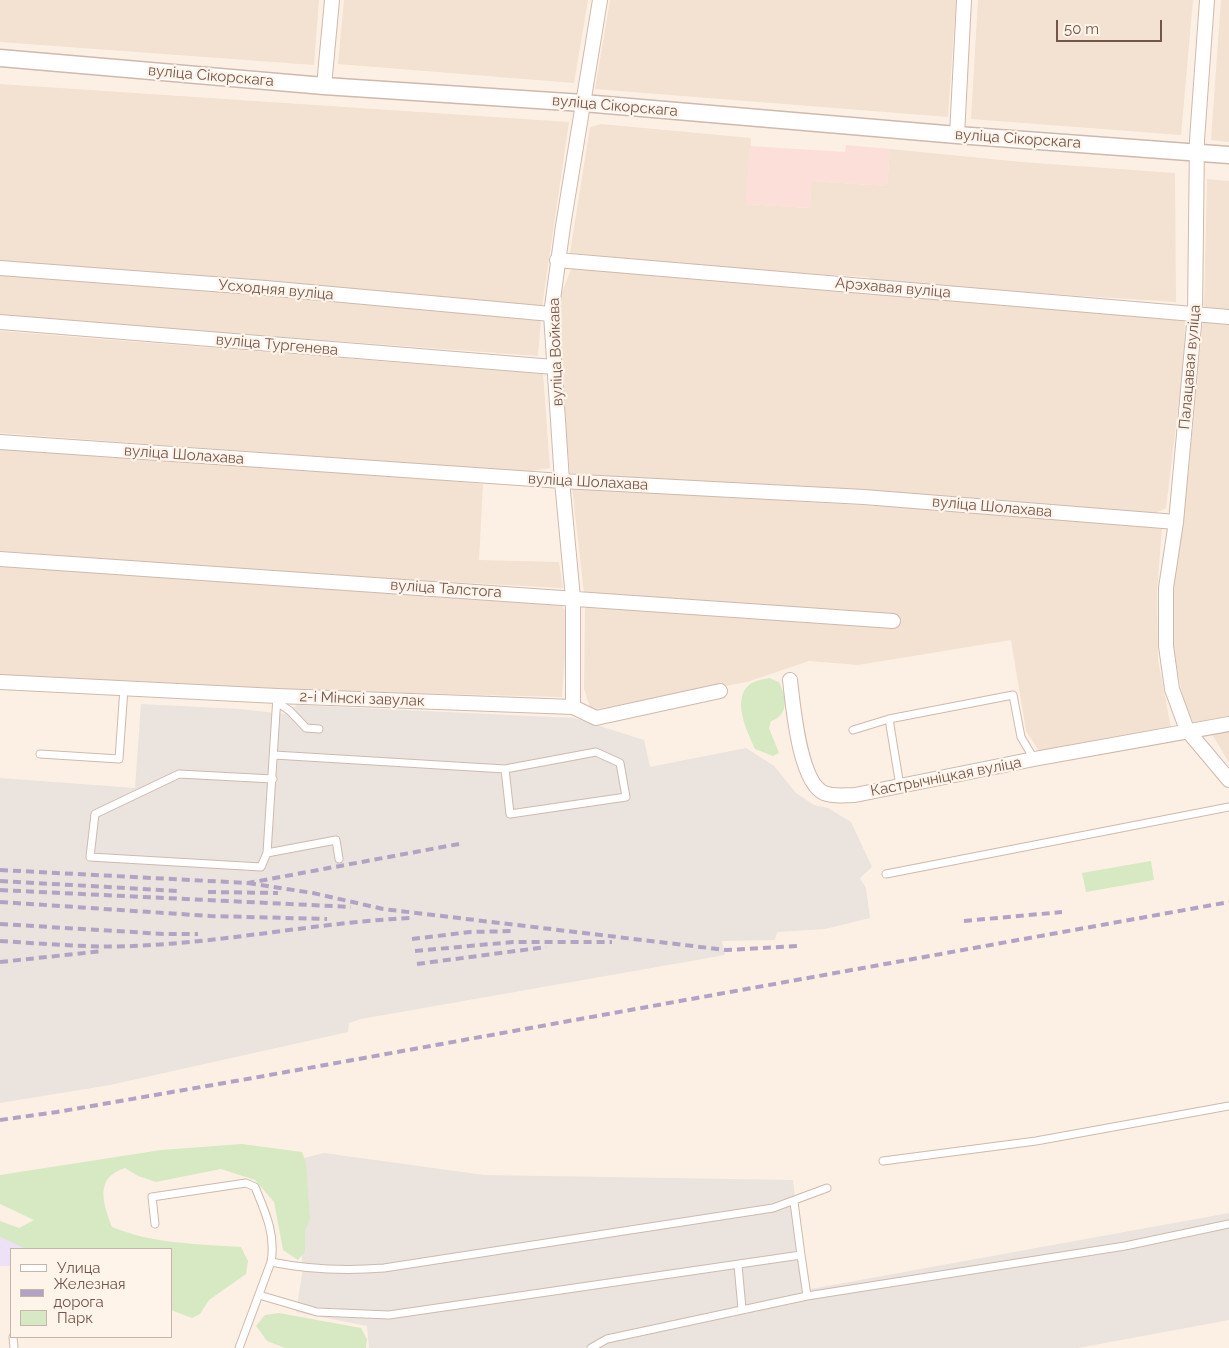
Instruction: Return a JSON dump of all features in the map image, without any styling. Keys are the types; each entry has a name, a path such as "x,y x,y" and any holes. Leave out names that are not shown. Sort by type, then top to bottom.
{"street":[{"path":"324,86 332,0"},
{"name":"вуліца Войкава","path":"573,707 573,598 562,481 551,314 557,260 600,0"},
{"path":"956,135 964,0"},
{"name":"Палацавая вуліца","path":"1187,730 1172,689 1166,646 1166,588 1176,522 1195,314 1197,146 1207,0"},
{"name":"вуліца Сікорскага","path":"0,58 324,86 583,103 956,135 1197,146 1229,155"},
{"name":"Арэхавая вуліца","path":"557,260 1229,317"},
{"name":"Усходняя вуліца","path":"0,268 266,288 551,314"},
{"name":"вуліца Тургенева","path":"0,322 554,367"},
{"name":"вуліца Шолахава","path":"0,442 562,481 864,497 1176,522"},
{"name":"вуліца Талстога","path":"0,562 573,598 893,621"},
{"name":"Кастрычніцкая вуліца","path":"790,680 802,756 814,784 822,792 834,796 855,795 1034,759 1187,730 1229,724"},
{"name":"2-і Мінскі завулак","path":"0,682 124,688 277,699 573,707 596,718 720,691"},
{"path":"1187,730 1229,780"}],"lane":[{"path":"40,754 119,759 124,688"},
{"path":"853,730 889,719 1013,695 1021,737 1034,759"},
{"path":"277,699 306,728 319,729"},
{"path":"273,779 179,774 95,814 90,857 261,867 267,853 273,779 277,699"},
{"path":"889,719 900,786"},
{"path":"274,755 505,769 596,752 620,763 626,797 510,814 505,769"},
{"path":"886,874 1229,807"},
{"path":"267,853 336,840 339,859"},
{"path":"883,1161 1036,1141 1229,1106"},
{"path":"156,1224 152,1197 246,1183 255,1187 271,1228 274,1247 271,1262 239,1348"},
{"path":"271,1262 342,1272 384,1268 700,1221 773,1208 794,1202 827,1188"},
{"path":"794,1202 807,1296"},
{"path":"591,1348 607,1339 807,1296 1125,1246 1229,1224"},
{"path":"259,1295 317,1312 389,1315 802,1255"},
{"path":"738,1265 742,1309"}],"shaded area":[{"path":"0,0 319,0 314,65 0,42"},
{"path":"344,0 588,0 574,83 338,64"},
{"path":"610,0 956,0 948,117 595,89"},
{"path":"978,0 1193,0 1181,135 971,119"},
{"path":"1221,0 1229,0 1229,142 1211,140"},
{"path":"0,84 569,122 542,307 0,263"},
{"path":"601,124 751,138 746,204 810,208 811,181 887,186 890,149 1022,162 1175,173 1176,302 877,283 868,277 775,272 570,253 590,127"},
{"path":"846,145 890,149 887,186 812,181 810,208 745,204 750,146 845,152"},
{"path":"1207,179 1229,181 1229,311 1204,309"},
{"path":"572,267 1185,319 1184,359 1166,508 1156,513 865,491 708,484 570,473 559,366 560,297"},
{"path":"0,275 267,294 541,319 538,356 0,316"},
{"path":"1203,319 1229,321 1229,719 1194,725 1183,697 1174,653 1172,601 1179,522 1185,507"},
{"path":"0,331 543,374 550,468 526,472 0,433"},
{"path":"0,448 483,484 479,560 559,562 563,588 335,576 0,551"},
{"path":"572,488 979,512 1162,527 1157,592 1158,660 1171,728 1039,751 1026,731 1011,640 858,665 809,661 747,682 591,710 584,689 585,606 897,626 898,616 584,593"},
{"path":"0,564 558,601 568,614 562,697 215,688 0,677"},
{"path":"141,704 239,709 285,714 297,705 574,718 644,740 650,767 746,748 774,766 796,793 814,805 828,808 851,822 872,867 860,878 866,888 870,918 825,929 777,932 775,940 722,941 725,955 361,1019 349,1023 348,1032 110,1085 0,1103 0,778 135,788"},
{"path":"1229,731 1229,763 1212,734"},
{"path":"324,1153 484,1175 793,1180 805,1290 1229,1213 1229,1320 1078,1348 369,1348 367,1326 296,1312 303,1268 291,1161"},
{"path":"0,1231 40,1248 10,1248 10,1266 0,1266"}],"green space":[{"path":"769,678 779,682 785,699 784,710 777,718 771,721 769,728 779,753 773,756 755,749 742,715 741,706 744,690 750,684"},
{"path":"1151,861 1154,880 1086,892 1082,873"},
{"path":"242,1144 302,1152 306,1163 310,1219 305,1231 305,1251 298,1260 283,1250 274,1202 255,1180 221,1169 156,1182 138,1176 125,1168 115,1172 105,1185 104,1200 112,1227 128,1233 159,1240 241,1247 248,1261 246,1274 209,1300 200,1314 192,1318 172,1310 172,1248 24,1248 0,1237 0,1221 19,1228 34,1220 0,1204 0,1175 161,1150"},
{"path":"279,1313 361,1328 367,1339 366,1348 285,1348 267,1341 256,1326 265,1315"}],"railway":[{"path":"0,870 248,883 464,843"},
{"path":"0,881 178,891"},
{"path":"248,883 313,893 383,909 726,950 797,946"},
{"path":"0,890 351,907"},
{"path":"208,892 278,893"},
{"path":"0,902 210,916 327,919"},
{"path":"0,1120 253,1078 1229,902"},
{"path":"964,921 1062,912"},
{"path":"0,941 76,946 132,946 184,943 346,923 411,918"},
{"path":"0,924 165,934 198,934"},
{"path":"412,939 470,932 515,931"},
{"path":"415,951 513,942 612,942"},
{"path":"417,964 546,947"},
{"path":"0,962 103,951"}]}
